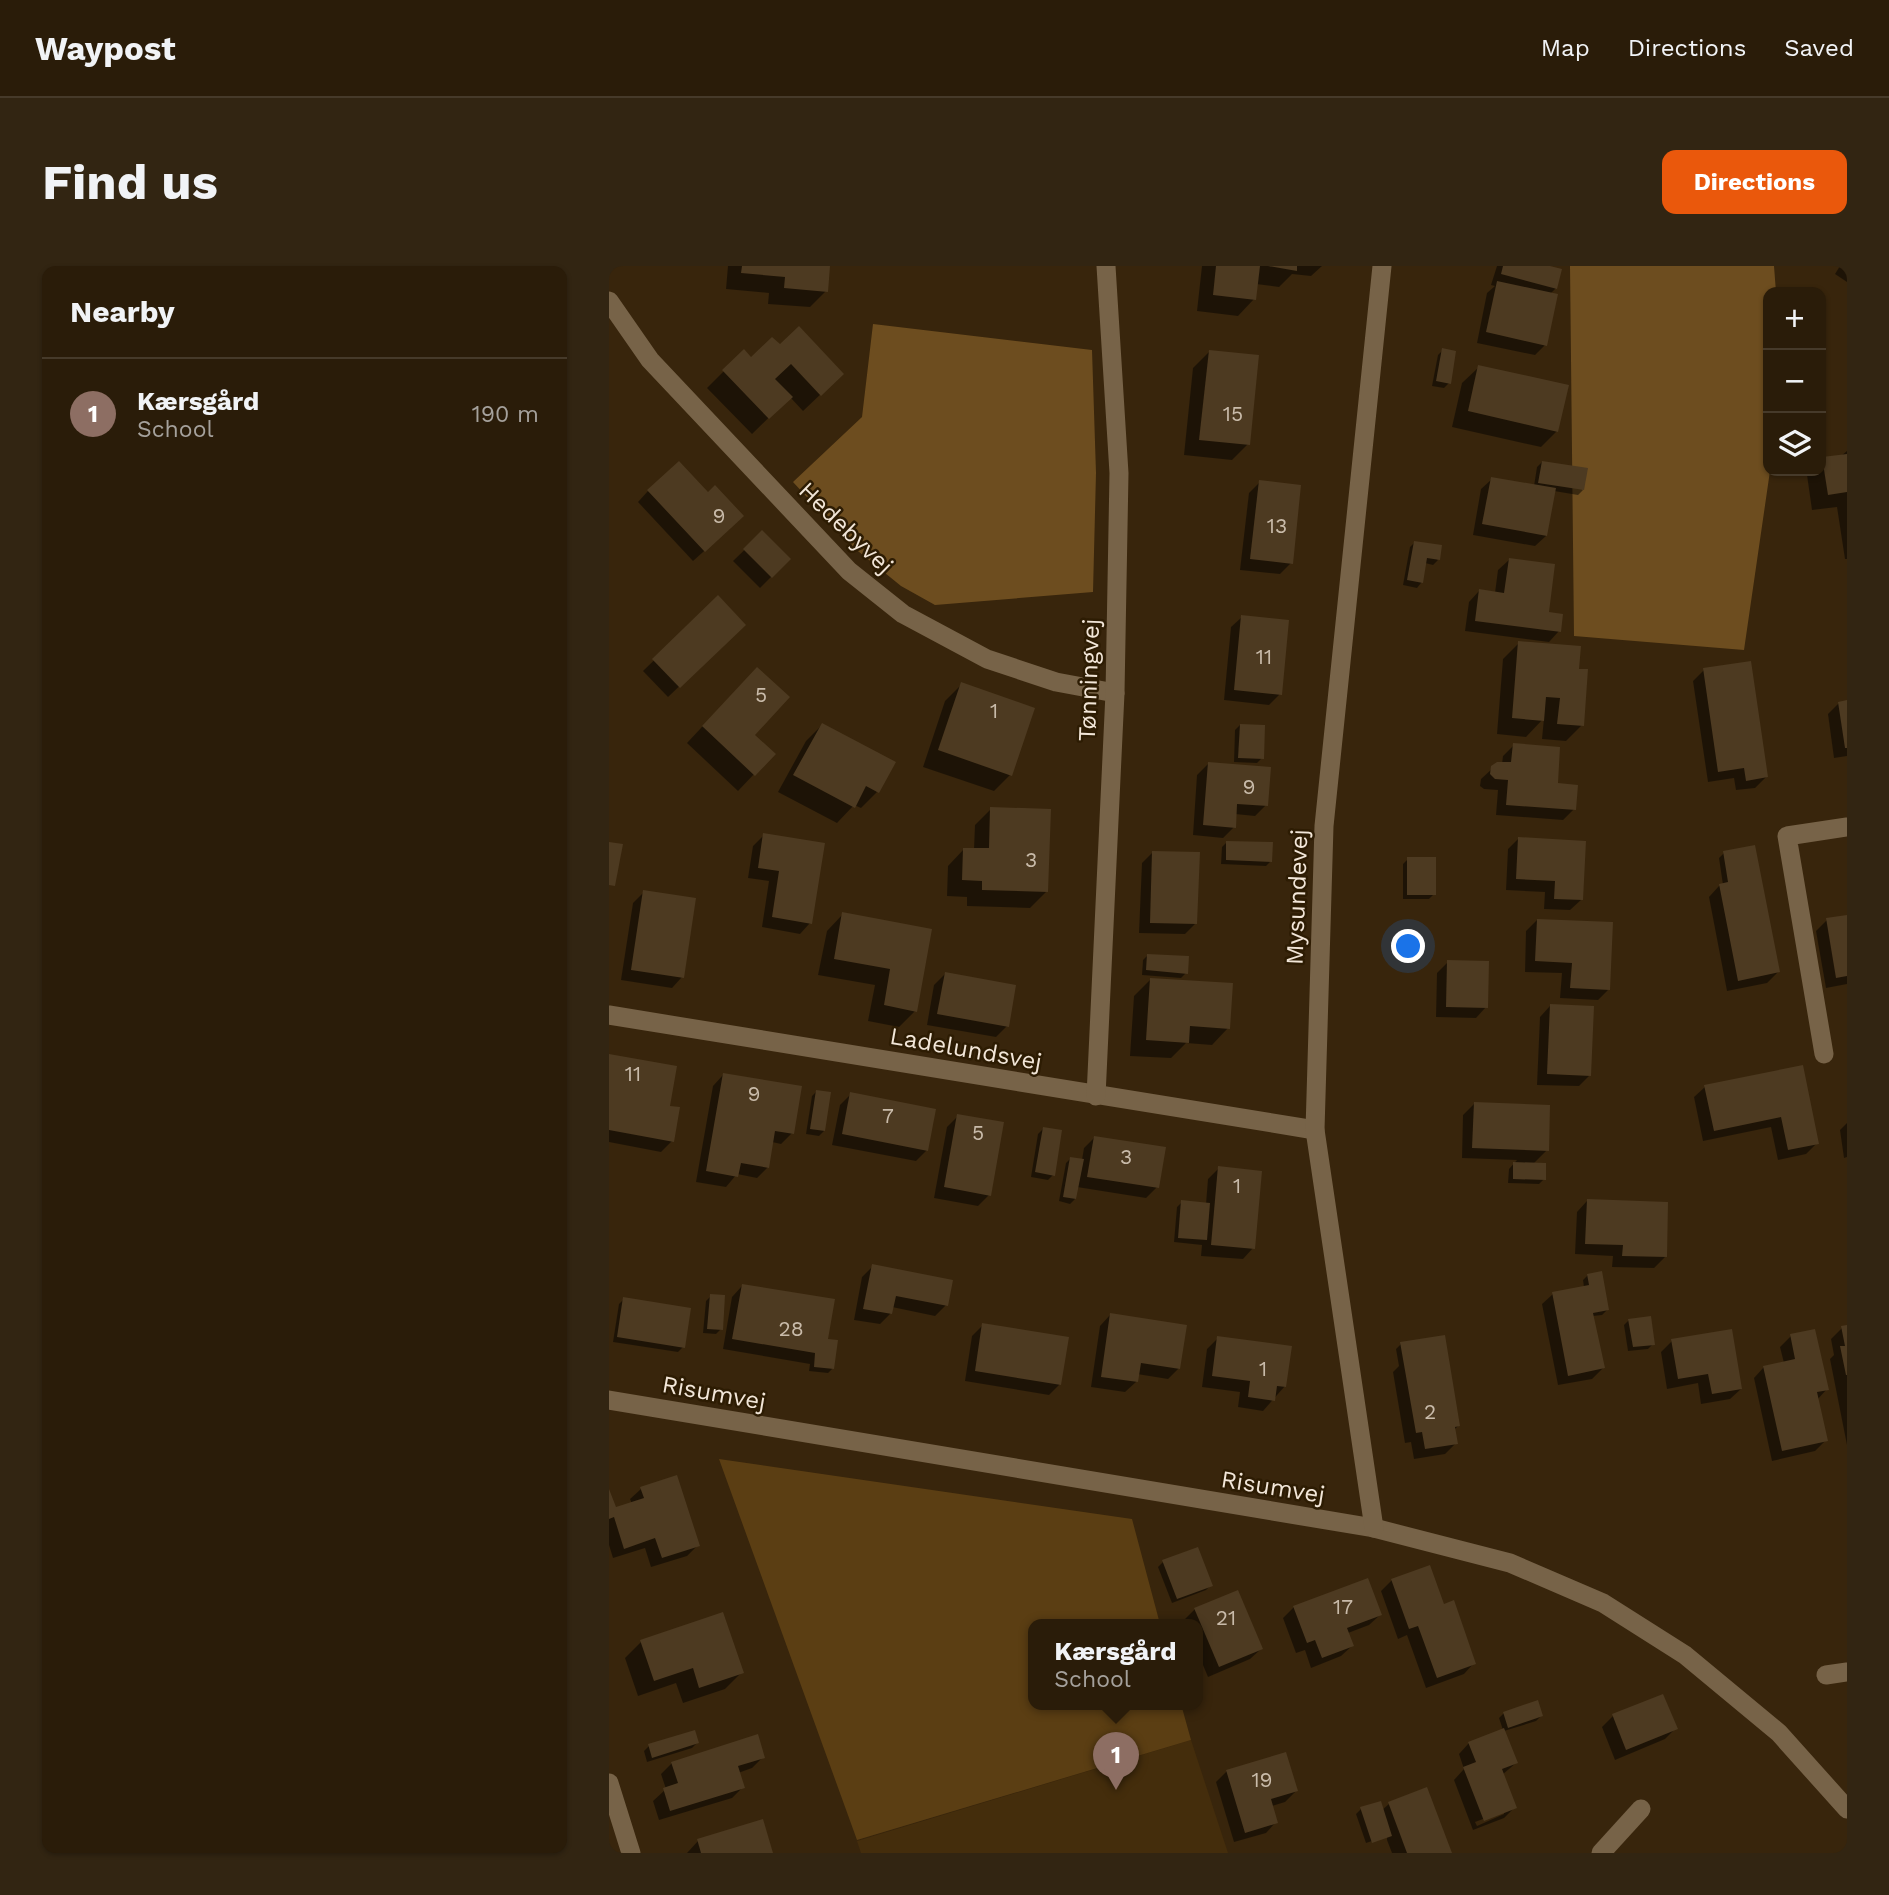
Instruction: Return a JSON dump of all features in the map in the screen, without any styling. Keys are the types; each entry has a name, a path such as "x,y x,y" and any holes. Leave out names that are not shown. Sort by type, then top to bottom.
{"street":[{"name":"Tønningvej","path":"1096,1096 1115,693 1119,472 1106,266"},
{"name":"Mysundevej","path":"1374,1528 1315,1130 1324,825 1382,266"},
{"name":"Hedebyvej","path":"609,302 650,360 839,561 903,614 987,659 1056,682 1115,693"},
{"path":"1824,1054 1787,836 1847,827"},
{"name":"Ladelundsvej","path":"609,1015 1315,1130"},
{"name":"Risumvej","path":"609,1400 1374,1528 1510,1563 1603,1603 1685,1655 1769,1724 1847,1809"},
{"path":"1826,1675 1847,1672"},
{"path":"609,1783 612,1806 631,1853"},
{"path":"1601,1853 1641,1809"}],"shaded area":[{"path":"1570,266 1774,266 1776,287 1763,287 1763,476 1769,476 1744,650 1574,636"},
{"path":"873,324 1092,350 1096,473 1093,592 935,605 901,586 853,547 793,482 862,417"},
{"path":"719,1459 1132,1519 1159,1619 1028,1619 1028,1710 1183,1710 1191,1740 857,1840"},
{"path":"1191,1740 1228,1853 861,1853 857,1841"}],"building":[{"path":"742,266 830,266 828,292 784,288 785,277 741,273"},
{"path":"1216,266 1260,266 1256,300 1213,295"},
{"path":"1268,266 1297,266 1297,271"},
{"path":"1503,266 1550,266 1562,269 1557,289 1501,274"},
{"path":"1497,281 1558,294 1547,346 1486,332"},
{"path":"799,326 844,374 821,396 791,364 775,379 793,397 769,419 722,370 744,349 751,357 772,337 780,344"},
{"path":"1442,348 1456,351 1451,384 1436,381"},
{"path":"1209,350 1259,355 1250,445 1199,440"},
{"path":"1478,365 1569,385 1558,432 1468,411"},
{"path":"1847,454 1847,492 1828,495 1826,457"},
{"path":"679,461 708,492 715,485 744,516 705,552 647,490"},
{"path":"1542,461 1588,468 1584,490 1538,483"},
{"path":"1491,477 1556,488 1547,536 1482,524"},
{"path":"1259,480 1301,485 1293,564 1250,559"},
{"path":"762,530 791,559 772,578 743,549"},
{"path":"1414,541 1442,545 1440,560 1427,558 1423,583 1407,580"},
{"path":"1509,558 1555,564 1549,612 1563,614 1561,632 1475,621 1479,589 1504,593"},
{"path":"718,595 746,625 680,688 652,659"},
{"path":"1241,615 1289,620 1282,695 1234,690"},
{"path":"1518,641 1581,646 1579,669 1588,669 1584,726 1557,724 1560,698 1546,697 1544,721 1512,718"},
{"path":"1751,661 1768,777 1746,781 1744,768 1718,772 1703,668"},
{"path":"757,667 790,697 755,735 776,754 755,776 702,726"},
{"path":"961,682 1035,708 1012,776 938,750"},
{"path":"1847,700 1847,748 1845,748 1838,702"},
{"path":"822,723 896,762 879,793 866,786 855,808 793,775"},
{"path":"1240,724 1265,725 1264,759 1238,758"},
{"path":"1513,743 1560,747 1558,783 1578,785 1576,810 1506,805 1508,780 1495,779 1490,774 1491,766 1497,762 1511,762"},
{"path":"1208,762 1271,767 1268,806 1237,804 1236,828 1203,825"},
{"path":"990,807 1051,809 1048,892 982,890 982,881 962,880 963,848 989,848"},
{"path":"763,833 825,843 812,924 772,917 779,871 758,868"},
{"path":"1518,837 1586,841 1583,900 1554,899 1555,881 1516,879"},
{"path":"1226,841 1273,842 1272,862 1226,860"},
{"path":"609,842 623,844 615,886 609,885"},
{"path":"1755,845 1780,972 1738,981 1719,884 1728,882 1723,851"},
{"path":"1152,851 1200,852 1197,924 1150,923"},
{"path":"1407,857 1436,857 1436,895 1407,895"},
{"path":"643,890 696,898 684,978 631,970"},
{"path":"842,912 932,929 917,1012 884,1005 890,969 834,959"},
{"path":"1847,915 1847,976 1836,978 1826,918"},
{"path":"1537,919 1613,922 1610,990 1570,988 1572,963 1535,961"},
{"path":"1147,954 1189,956 1188,974 1146,970"},
{"path":"1447,960 1489,961 1488,1008 1446,1007"},
{"path":"945,972 1016,985 1009,1027 937,1014"},
{"path":"1150,978 1233,983 1230,1029 1190,1026 1189,1043 1146,1040"},
{"path":"1550,1004 1594,1006 1591,1076 1547,1074"},
{"path":"609,1054 677,1066 670,1106 680,1107 674,1142 609,1130"},
{"path":"1803,1065 1819,1144 1788,1150 1781,1117 1714,1131 1704,1085"},
{"path":"723,1073 802,1086 794,1134 775,1131 769,1168 741,1163 738,1177 706,1171"},
{"path":"816,1090 831,1092 825,1131 810,1129"},
{"path":"850,1092 936,1109 928,1151 842,1134"},
{"path":"1474,1102 1550,1105 1549,1151 1472,1148"},
{"path":"957,1114 1004,1122 991,1196 944,1187"},
{"path":"1043,1127 1062,1130 1055,1176 1035,1172"},
{"path":"1094,1136 1166,1147 1159,1188 1087,1177"},
{"path":"1070,1157 1084,1159 1076,1199 1063,1197"},
{"path":"1513,1162 1546,1163 1546,1180 1513,1179"},
{"path":"1218,1166 1262,1171 1255,1249 1211,1245"},
{"path":"1587,1199 1668,1202 1667,1257 1622,1256 1623,1245 1585,1244"},
{"path":"1181,1200 1210,1203 1207,1240 1178,1238"},
{"path":"872,1264 953,1280 948,1306 896,1296 892,1314 863,1309"},
{"path":"1602,1271 1609,1310 1593,1313 1605,1368 1568,1376 1552,1292 1589,1285 1587,1274"},
{"path":"742,1284 835,1299 828,1339 838,1340 834,1369 814,1367 815,1353 732,1339"},
{"path":"710,1294 725,1295 723,1330 707,1329"},
{"path":"623,1297 691,1308 685,1348 617,1337"},
{"path":"1110,1313 1187,1325 1180,1369 1141,1363 1138,1382 1101,1377"},
{"path":"1651,1316 1655,1345 1633,1347 1628,1319"},
{"path":"982,1323 1069,1337 1061,1385 975,1371"},
{"path":"1847,1325 1846,1375 1840,1346 1845,1346 1841,1326"},
{"path":"1732,1329 1742,1389 1712,1394 1708,1374 1678,1379 1671,1339"},
{"path":"1815,1329 1829,1390 1817,1392 1828,1441 1782,1451 1763,1366 1795,1359 1790,1334"},
{"path":"1445,1335 1460,1426 1455,1427 1458,1444 1425,1449 1422,1432 1416,1433 1400,1342"},
{"path":"1217,1336 1292,1346 1286,1387 1277,1386 1275,1401 1248,1397 1250,1381 1212,1376"},
{"path":"677,1475 700,1546 662,1558 655,1538 624,1549 614,1517 609,1519 609,1489 616,1507 644,1498 640,1487"},
{"path":"1198,1547 1213,1586 1177,1599 1162,1560"},
{"path":"1430,1565 1444,1604 1454,1600 1476,1664 1437,1678 1418,1626 1409,1629 1391,1579"},
{"path":"1368,1578 1382,1615 1347,1628 1354,1646 1322,1658 1315,1640 1307,1643 1293,1606"},
{"path":"1238,1590 1263,1649 1219,1667 1203,1629 1203,1619 1199,1619 1194,1608"},
{"path":"723,1612 744,1673 699,1688 693,1668 654,1681 640,1640"},
{"path":"1663,1694 1678,1729 1626,1750 1612,1714"},
{"path":"1538,1700 1543,1716 1508,1728 1503,1712"},
{"path":"1504,1728 1518,1763 1502,1769 1517,1808 1484,1821 1463,1767 1476,1762 1468,1742"},
{"path":"695,1730 699,1743 652,1758 648,1744"},
{"path":"758,1734 765,1758 738,1766 745,1788 670,1811 663,1788 678,1783 671,1762"},
{"path":"1286,1752 1298,1791 1271,1799 1278,1823 1245,1833 1226,1770"},
{"path":"1427,1787 1452,1853 1407,1853 1388,1802"},
{"path":"1381,1801 1392,1836 1372,1843 1360,1807"},
{"path":"763,1819 773,1853 701,1853 697,1839"}],"place":[{"name":"Kærsgård","path":"1116,1790"}]}
